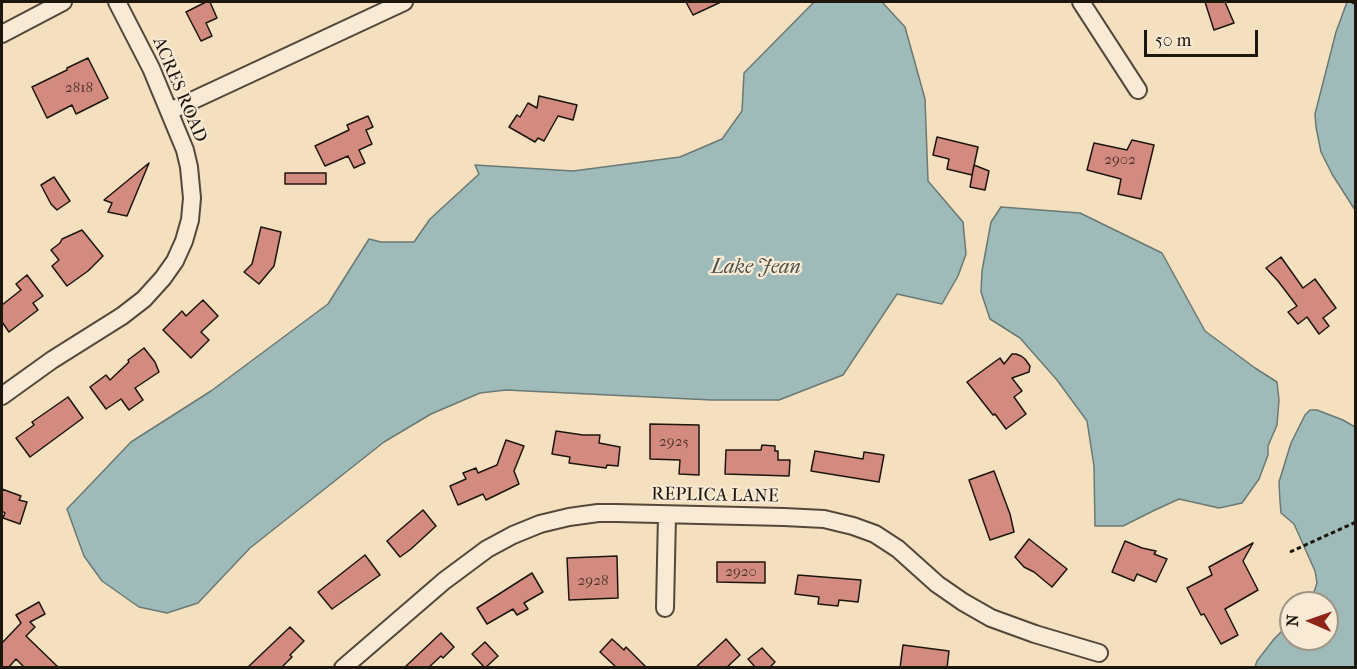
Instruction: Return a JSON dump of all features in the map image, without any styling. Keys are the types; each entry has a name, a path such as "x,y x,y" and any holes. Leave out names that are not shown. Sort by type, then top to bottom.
{"street":[{"path":"2,33 63,2"},
{"name":"ACRES ROAD","path":"2,396 144,299 175,261 184,241 190,220 192,198 186,150 151,68 117,2"},
{"path":"170,111 404,2"},
{"path":"1081,2 1138,90"},
{"name":"REPLICA LANE","path":"343,668 444,581 487,549 540,524 598,513 784,517 824,519 853,525 875,534 898,549 937,584 991,618 1099,653"},
{"path":"664,608 667,514"}],"path":[{"path":"1352,2 1356,4"},
{"path":"1290,552 1356,522"}],"water":[{"name":"Lake Jean","path":"814,2 882,2 905,27 925,99 928,181 963,222 966,254 958,276 942,304 897,294 843,375 779,400 712,400 506,390 480,393 431,414 384,442 250,548 198,603 167,613 139,607 102,581 84,556 67,509 131,442 211,391 328,304 369,239 381,242 414,242 430,219 479,174 475,165 573,171 680,157 722,139 742,111 744,73"},
{"path":"1347,2 1356,2 1355,210 1321,152 1315,114 1336,32"},
{"path":"1001,207 1080,213 1162,253 1205,331 1277,382 1279,400 1277,425 1268,446 1268,455 1259,479 1242,503 1219,508 1179,499 1123,526 1095,526 1094,466 1087,421 1057,380 1020,338 990,319 981,292 982,271 991,222"},
{"path":"1310,410 1317,410 1355,427 1355,667 1255,667 1257,661 1279,634 1279,651 1339,651 1339,591 1314,591 1317,583 1315,571 1294,524 1281,513 1279,482 1291,443 1305,415"}],"building":[{"path":"210,2 217,18 206,23 212,36 201,41 186,12"},
{"path":"686,2 721,2 693,15"},
{"path":"1205,2 1225,2 1234,23 1214,30"},
{"path":"88,58 108,98 76,114 72,105 47,118 32,87"},
{"path":"539,96 577,105 573,120 558,116 544,141 538,138 535,142 509,127 517,115 520,117 528,103 537,108"},
{"path":"368,116 373,127 366,130 372,144 359,150 365,163 354,168 348,156 325,166 315,146 349,130 347,125"},
{"path":"937,137 978,147 972,175 947,169 949,159 933,155"},
{"path":"1132,140 1154,145 1141,199 1118,194 1121,179 1087,170 1094,143 1127,150"},
{"path":"149,163 127,216 108,212 112,203 104,200"},
{"path":"974,165 989,171 985,190 970,187"},
{"path":"285,173 326,173 326,184 285,184"},
{"path":"54,177 70,201 57,210 51,204 41,185"},
{"path":"261,227 281,232 274,266 259,284 244,272 252,264"},
{"path":"82,230 103,256 88,271 67,286 52,266 59,260 51,250 62,239"},
{"path":"1281,257 1303,288 1315,279 1336,308 1323,318 1329,326 1319,334 1307,317 1298,324 1288,312 1297,306 1266,268"},
{"path":"27,275 43,296 33,303 38,310 9,332 2,322 2,305 21,290 16,284"},
{"path":"203,300 218,316 201,332 209,340 191,358 163,330 182,311 186,316"},
{"path":"144,348 155,362 159,372 135,388 143,400 129,410 121,399 106,409 90,387 106,375 110,380 129,362 128,360"},
{"path":"1012,354 1021,356 1030,366 1029,372 1012,378 1022,391 1014,397 1026,414 1006,429 967,382 1000,358 1004,364"},
{"path":"68,397 83,418 30,457 16,438 34,425 32,422"},
{"path":"650,424 699,425 699,475 679,474 680,460 650,459"},
{"path":"556,431 600,435 599,443 620,447 618,466 607,465 606,468 569,463 570,457 552,454"},
{"path":"506,440 524,446 514,471 519,484 486,500 483,494 458,505 450,486 466,479 463,473 476,468 478,473 497,465"},
{"path":"762,445 775,446 775,451 778,451 778,460 790,460 789,476 725,474 726,450 761,450"},
{"path":"815,451 863,459 864,452 884,455 879,482 811,471"},
{"path":"994,471 1010,514 1014,532 990,540 969,480"},
{"path":"2,489 21,496 19,500 27,502 20,524 3,518 5,513 2,511"},
{"path":"423,510 436,526 400,557 387,541"},
{"path":"1029,539 1067,569 1052,587 1024,567 1015,557"},
{"path":"1125,541 1156,551 1154,554 1167,559 1156,582 1137,574 1134,581 1112,572"},
{"path":"1253,543 1243,561 1258,590 1225,609 1238,635 1221,644 1204,614 1201,615 1187,588 1212,575 1209,567"},
{"path":"365,555 380,575 332,609 318,592"},
{"path":"617,556 618,598 569,600 567,558"},
{"path":"717,562 765,562 765,583 717,582"},
{"path":"532,573 543,592 524,603 528,609 517,615 513,609 487,624 477,608"},
{"path":"798,575 861,580 858,602 839,600 838,606 818,604 819,597 795,594"},
{"path":"39,602 45,614 30,622 35,627 26,636 59,668 25,668 16,659 8,668 2,668 2,643 21,623 16,615"},
{"path":"290,627 304,641 281,668 247,668"},
{"path":"441,633 454,647 443,658 441,656 428,668 404,668"},
{"path":"612,639 624,650 626,647 647,668 617,668 600,652"},
{"path":"726,639 740,655 726,668 695,668"},
{"path":"485,642 498,656 485,668 472,654"},
{"path":"903,645 949,651 947,668 900,668"},
{"path":"762,648 775,662 769,668 756,668 748,659"}]}
